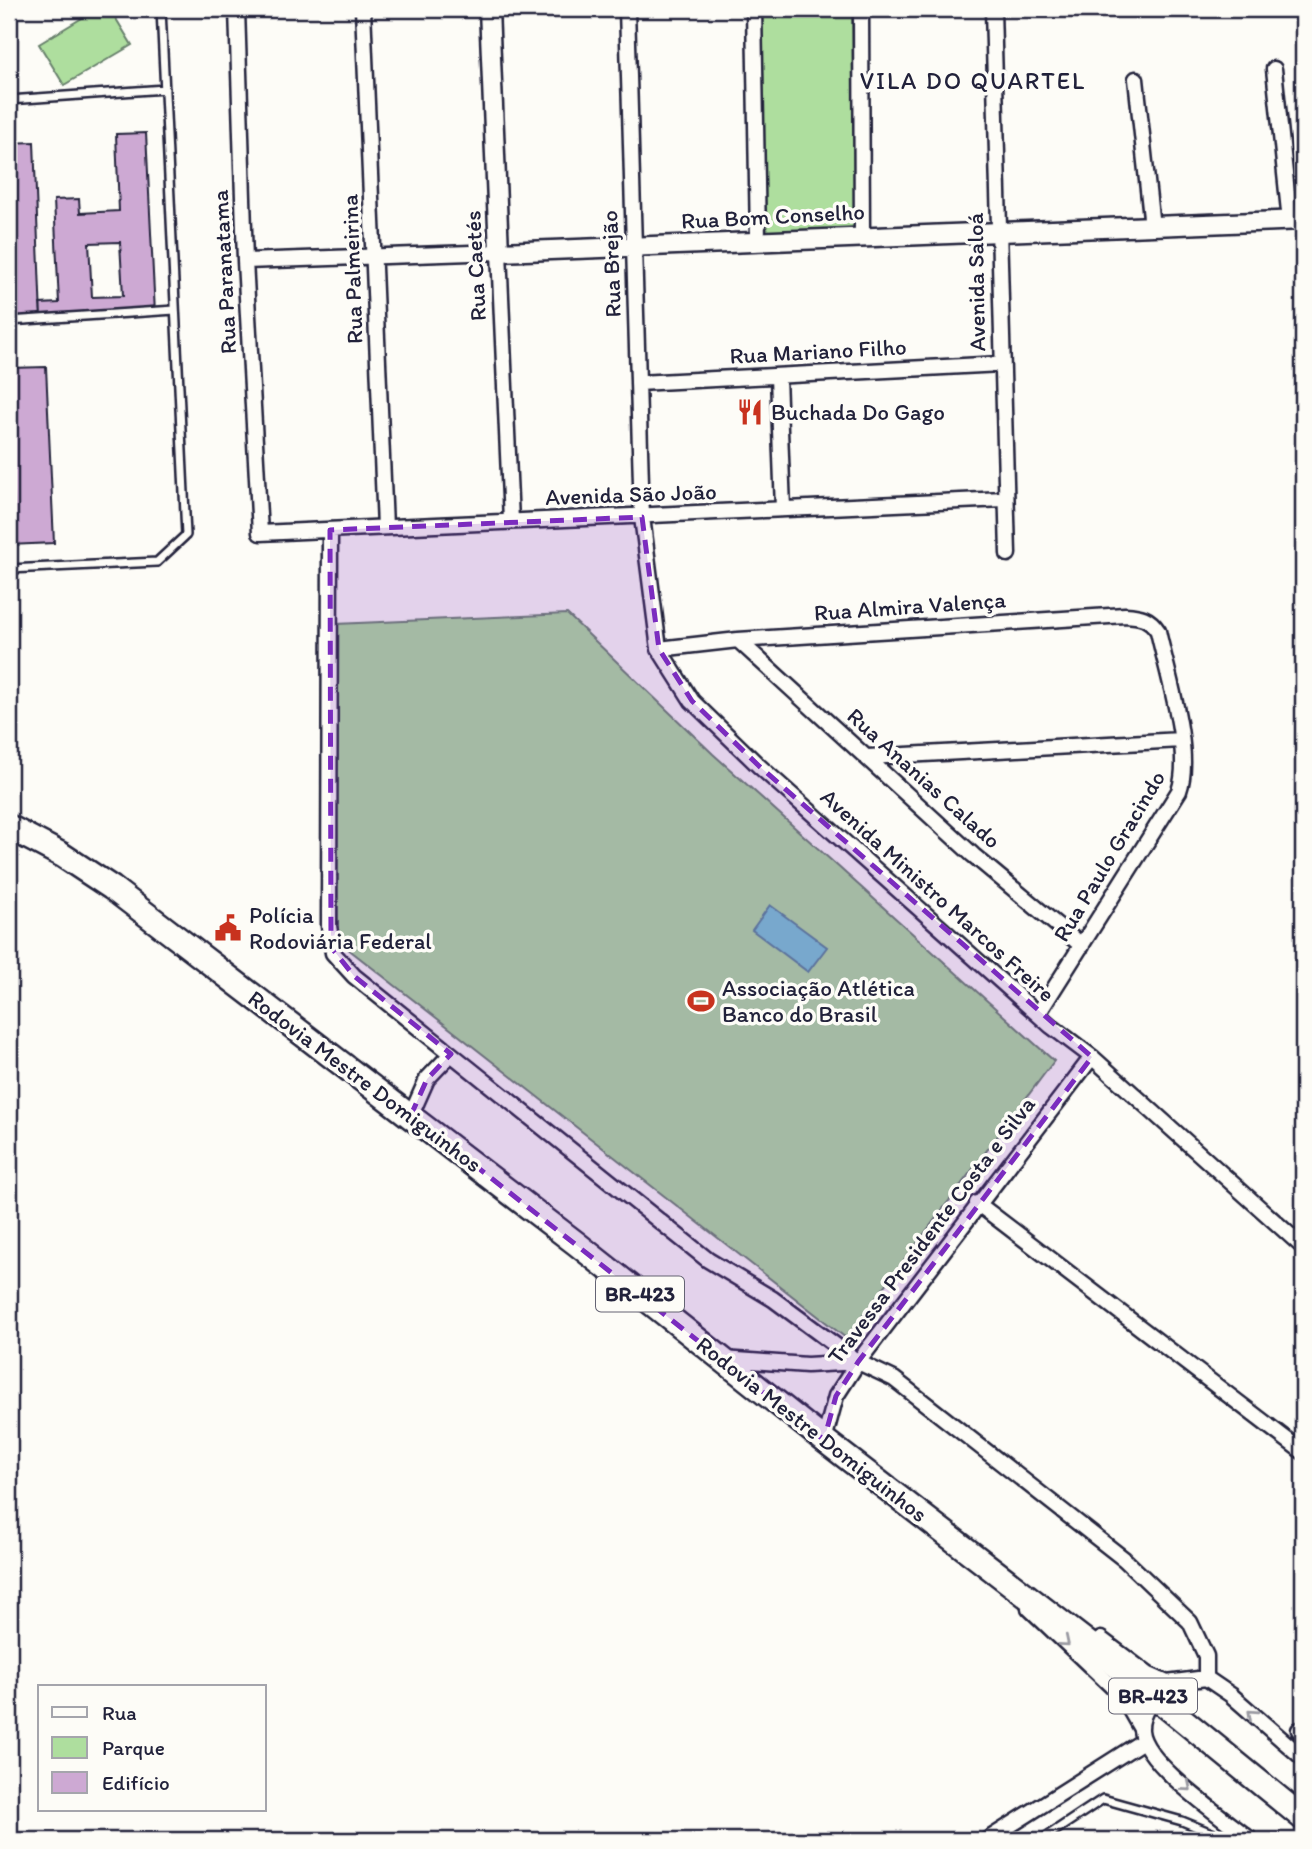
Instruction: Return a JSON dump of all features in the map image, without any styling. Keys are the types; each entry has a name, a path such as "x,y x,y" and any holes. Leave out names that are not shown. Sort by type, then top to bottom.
{"main road":[{"name":"Rodovia Mestre Domiguinhos","path":"9,827 62,855 112,888 411,1115 824,1440 1002,1576 1160,1690 1303,1818"}],"street":[{"name":"Rua Paranatama","path":"237,9 245,261 260,533"},
{"name":"Rua Palmeirina","path":"363,9 385,527"},
{"name":"Rua Caetés","path":"489,9 511,521"},
{"name":"Rua Brejão","path":"627,9 642,517"},
{"path":"754,9 758,240"},
{"path":"861,9 862,235"},
{"name":"Avenida Saloá","path":"993,9 1004,499 1008,554"},
{"path":"1274,69 1297,221"},
{"path":"1136,79 1152,228"},
{"name":"Rua Bom Conselho","path":"245,261 632,247 862,235 998,234 1297,221"},
{"name":"Rua Mariano Filho","path":"638,383 1001,364"},
{"path":"778,377 783,509"},
{"name":"Avenida São João","path":"260,533 1004,499"},
{"name":"Avenida Ministro Marcos Freire","path":"642,517 659,649 692,701 742,751 1038,1014 1092,1057 1303,1247"},
{"path":"330,530 331,947 355,976 708,1260 773,1299 858,1362 894,1379 1124,1559 1190,1622 1206,1656 1206,1678"},
{"name":"Rua Almira Valença","path":"659,649 738,640 1125,615 1144,617 1158,631"},
{"name":"Rua Paulo Gracindo","path":"1038,1014 1179,791 1184,776 1181,740 1158,631"},
{"name":"Rua Ananias Calado","path":"738,640 973,855 1082,946"},
{"path":"868,757 1181,740"},
{"path":"411,1115 427,1079 451,1054"},
{"name":"Travessa Presidente Costa e Silva","path":"824,1440 836,1396 858,1362 977,1203 1092,1057"},
{"path":"977,1203 1303,1452"},
{"path":"722,1359 807,1364 858,1362"},
{"path":"1002,1576 1041,1622 1086,1660 1122,1696 1142,1735 1164,1768 1251,1840"},
{"path":"1142,1735 1144,1715 1160,1690 1206,1678 1231,1695 1303,1758"},
{"path":"987,1840 1142,1735"}],"lane":[{"path":"9,569 157,562 186,535 161,9"},
{"path":"9,100 165,89"},
{"path":"9,321 175,310"},
{"path":"1041,1840 1103,1799 1182,1821 1229,1840"}],"highlighted area":[{"path":"642,517 659,649 692,701 759,766 1092,1057 858,1362 836,1396 824,1440 411,1115 427,1079 451,1054 354,976 331,947 330,530"}],"green space":[{"path":"97,9 110,9 132,45 64,85 39,44"},
{"path":"760,9 852,9 855,230 764,233"},
{"name":"Associação Atlética Banco do Brasil","path":"567,614 713,754 1054,1061 846,1338 338,941 336,624"}],"water":[{"path":"770,905 827,947 808,972 752,930"}],"building":[{"path":"146,133 155,313 41,318 40,304 59,303 54,200 79,199 80,213 119,211 116,134","holes":["120,242 123,296 92,297 89,243"]},
{"path":"34,142 41,318 9,320 9,143"},
{"path":"46,367 54,543 9,545 9,526 15,526 12,472 9,472 9,368"}],"place":[{"name":"Buchada Do Gago","path":"750,412"},
{"name":"Polícia Rodoviária Federal","path":"228,928"},
{"name":"Associação Atlética Banco do Brasil","path":"701,1001"}],"district":[{"name":"VILA DO QUARTEL","path":"973,81"}]}
